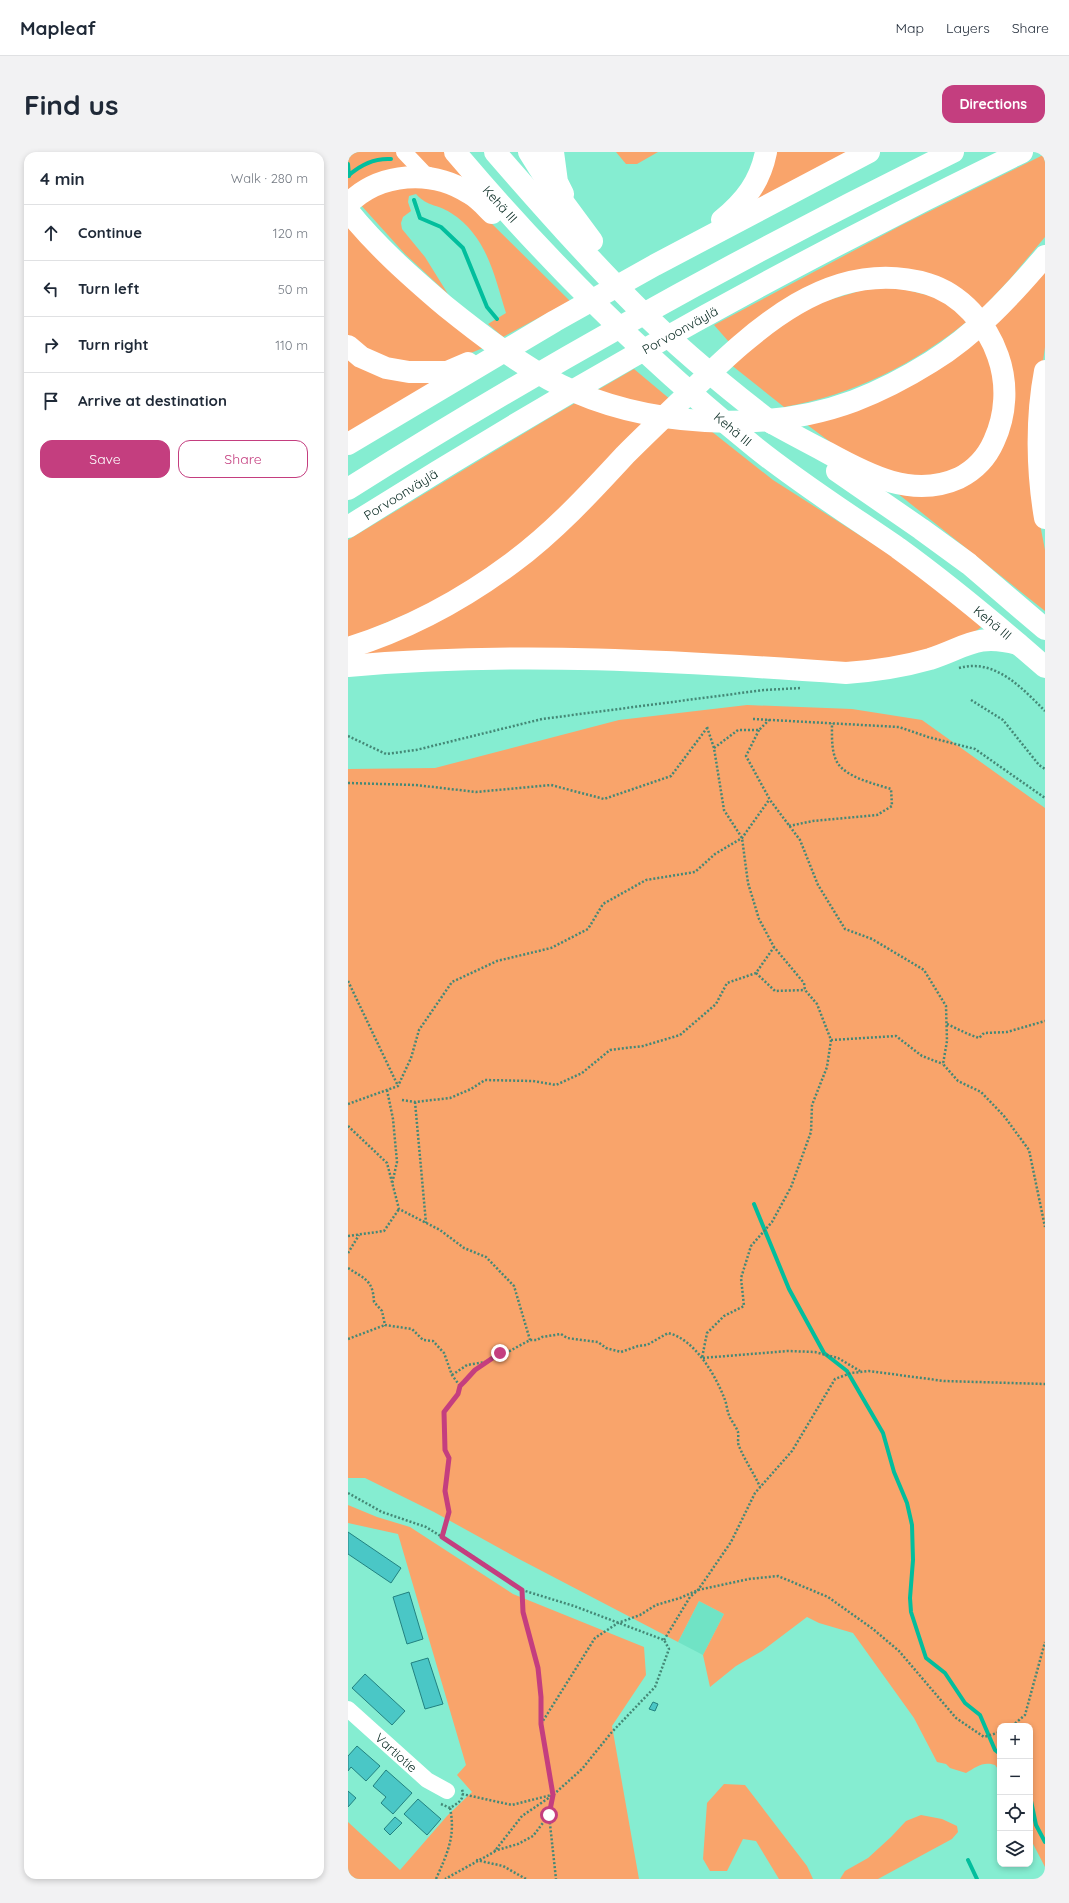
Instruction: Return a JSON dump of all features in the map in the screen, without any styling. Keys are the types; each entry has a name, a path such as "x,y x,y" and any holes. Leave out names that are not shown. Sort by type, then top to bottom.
{"highway":[{"name":"Kehä III","path":"455,152 527,235 589,299 659,366 757,449 899,549 1019,644 1045,667"},
{"path":"495,152 531,194 635,305 728,389 847,479 921,529 969,564 1045,629"},
{"path":"529,152 572,215 609,262 635,305"},
{"path":"553,152 558,182 572,215"},
{"path":"655,265 712,228 744,200 757,179 766,152"},
{"path":"348,444 555,321 655,265 869,152"},
{"path":"348,489 397,458 587,347 875,190 952,152"},
{"name":"Porvoonväylä","path":"348,527 509,428 612,369 888,219 1022,152"},
{"path":"348,204 356,196 376,184 396,179 415,177 436,178 470,193 500,220 527,235"},
{"path":"348,211 388,257 479,334 527,366 561,385 617,407 652,415 693,420 734,422 777,418 816,411 853,401 897,381 933,362 964,338 1021,284 1045,256"},
{"path":"348,648 396,631 425,618 457,600 513,563 566,517 640,440 737,346 769,321 800,301 853,281 880,277 908,278 934,286 958,300 974,314 989,335 999,358 1003,382 1004,408 998,432 991,448 980,464 966,475 949,483 930,486 908,486 865,474 772,423"},
{"path":"348,346 361,357 386,368 409,372 447,372 517,344"},
{"path":"1045,371 1041,402 1040,474 1045,518"},
{"path":"348,666 428,660 542,657 661,661 846,673 876,671 904,666 931,658 969,643 988,639 1003,640 1019,644"}],"street":[{"path":"404,152 424,173 436,178"},
{"name":"Vartiotie","path":"348,1709 427,1780 447,1791"}],"path":[{"path":"956,668 969,665 996,671 1011,679 1045,711"},
{"path":"348,736 386,754 396,753 416,750 542,719 756,690 803,688"},
{"path":"971,700 1003,720 1039,766 1045,769"},
{"path":"753,719 898,727 928,737 975,749 1045,798"},
{"path":"769,720 759,730 746,756 770,800 800,840 818,885 845,929 872,939 924,970 946,1006 947,1041 944,1064"},
{"path":"789,826 813,821 877,815 892,806 891,789 844,772 836,762 832,744 832,723"},
{"path":"348,783 416,785 476,792 551,785 604,799 671,776 707,727 714,748 724,810 742,838 748,883 760,919 774,947 804,982 805,990 817,1004 831,1040 827,1067 812,1105 811,1132 791,1187 772,1222 751,1246 741,1278 744,1306 724,1316 707,1333 702,1358"},
{"path":"714,748 738,730 759,730"},
{"path":"348,1104 398,1086 411,1058 419,1030 452,982 498,961 551,948 588,929 603,904 646,880 695,872 715,854 742,838 770,800"},
{"path":"402,1100 415,1102 450,1098 471,1089 485,1080 533,1081 556,1085 582,1073 610,1050 642,1046 680,1035 716,1004 727,983 756,973 774,947"},
{"path":"756,973 775,990 805,990"},
{"path":"348,981 398,1086"},
{"path":"947,1024 979,1038 984,1033 1007,1032 1045,1021"},
{"path":"831,1040 896,1036 922,1056 944,1064 958,1081 981,1092 1004,1116 1029,1150 1045,1227"},
{"path":"387,1090 394,1119 397,1162 392,1184"},
{"path":"415,1102 426,1223"},
{"path":"348,1126 387,1164 399,1209 440,1230 464,1248 486,1257 514,1286 530,1340"},
{"path":"348,1236 384,1231 399,1209"},
{"path":"348,1253 359,1235"},
{"path":"348,1268 369,1281 374,1292 374,1302 382,1312 386,1325"},
{"path":"348,1339 386,1325 412,1329 423,1340 433,1341 444,1352 452,1375 460,1386"},
{"path":"442,1537 449,1512 445,1491 449,1458 445,1450 444,1412 458,1394 460,1386 475,1370 500,1353 506,1353 530,1340 537,1340 542,1337 561,1334 567,1338 598,1342 606,1348 621,1352 638,1346 647,1345 668,1333 678,1335 689,1343 702,1358 726,1401 729,1415 738,1433 738,1445 754,1472 760,1488"},
{"path":"702,1358 788,1350 815,1352 838,1358 860,1372"},
{"path":"452,1375 467,1365 487,1362"},
{"path":"664,1640 690,1597 698,1590 731,1542 755,1493 792,1451 830,1385 835,1379 851,1373 877,1372 944,1381 1045,1384"},
{"path":"348,1493 382,1512 426,1527 522,1590 574,1606 664,1640 669,1649 655,1687 610,1733 582,1770 553,1795 522,1816 494,1852"},
{"path":"541,1724 595,1638 618,1623 640,1614 656,1605 680,1598 698,1590 749,1579 778,1576 828,1597 873,1629 899,1652 956,1718 984,1737 997,1733"},
{"path":"522,1590 523,1612 538,1668 541,1697 541,1724 553,1795 549,1815 556,1879"},
{"path":"1016,1723 1025,1715 1045,1642"},
{"path":"447,1791 512,1805 553,1795"},
{"path":"436,1879 449,1849 452,1831 450,1808"},
{"path":"445,1879 475,1860 518,1844 533,1836 549,1815"},
{"path":"475,1860 502,1866 526,1879"}],"shaded area":[{"path":"348,152 403,152 418,168 348,192"},
{"path":"413,152 444,152 469,181 431,171"},
{"path":"616,152 658,152 637,164 626,164"},
{"path":"773,152 850,152 747,208"},
{"path":"1045,154 1045,237 1010,279 980,311 895,269 729,342 714,325 902,225"},
{"path":"398,185 439,188 466,200 570,301 503,337 488,324 506,313 493,271 488,257 481,245 463,222 446,210 429,204 416,194 409,196 408,202 411,211 403,217 401,223 402,229 425,257 448,294 405,254 359,203"},
{"path":"348,223 483,348 449,362 398,364 360,347 348,335"},
{"path":"1045,270 1045,347 1037,404 1038,514 1045,550 1045,611 892,489 995,455 992,327"},
{"path":"883,284 939,298 969,320 927,350 882,376 835,395 784,407 730,364 809,306"},
{"path":"980,338 990,357 997,398 987,439 962,467 925,477 893,474 873,467 833,444 806,424"},
{"path":"348,355 432,382 348,434"},
{"path":"634,369 671,400 519,550 463,590 348,639 348,540 551,417"},
{"path":"666,428 711,431 773,480 900,561 984,625 960,640 934,650 878,663 349,657 446,614"},
{"path":"747,705 852,709 922,720 1045,808 1045,1867 1033,1844 1033,1723 997,1723 997,1768 995,1765 983,1764 966,1773 950,1768 946,1764 937,1762 914,1718 853,1633 819,1623 807,1617 762,1651 736,1666 710,1687 703,1655 724,1614 699,1601 678,1642 519,1559 434,1512 365,1478 348,1478 348,769 435,768 619,720"},
{"path":"348,1505 377,1517 410,1527 513,1594 644,1647 646,1675 612,1726 639,1879 348,1879 348,1822 400,1870 447,1816 472,1792 457,1775 466,1765 398,1534 348,1523"},
{"path":"699,1601 724,1614 703,1655 678,1642"},
{"path":"724,1784 745,1785 807,1866 813,1879 779,1879 756,1841 743,1839 727,1871 710,1871 703,1859 707,1803"},
{"path":"921,1815 942,1819 957,1826 958,1832 952,1839 878,1879 840,1879 845,1871 868,1858 906,1821"}],"building":[{"path":"348,1532 401,1568 391,1583 348,1554"},
{"path":"409,1592 423,1639 407,1644 393,1597"},
{"path":"428,1658 443,1704 425,1709 411,1663"},
{"path":"365,1674 405,1711 392,1725 352,1688"},
{"path":"653,1702 658,1704 655,1711 649,1709"},
{"path":"357,1746 380,1766 366,1781 351,1767 348,1771 348,1756"},
{"path":"386,1770 412,1793 393,1814 381,1803 386,1797 373,1786"},
{"path":"348,1791 356,1798 348,1807"},
{"path":"418,1799 441,1819 427,1835 404,1814"},
{"path":"395,1817 402,1823 390,1835 384,1829"}],"waterway":[{"path":"348,176 357,169 373,161 391,159"},
{"path":"348,164 349,176"},
{"path":"414,200 420,218 441,227 463,248 487,307 497,319"},
{"path":"754,1204 789,1289 824,1353 847,1371 883,1433 894,1472 907,1503 912,1525 913,1560 910,1598 911,1612 926,1658 945,1673 965,1703 980,1715 997,1752"},
{"path":"1033,1810 1036,1825 1045,1842"},
{"path":"968,1860 977,1879"}],"route":[{"path":"500,1353 475,1370 460,1386 458,1394 444,1412 445,1450 449,1458 445,1491 449,1512 442,1537 522,1590 523,1612 538,1668 541,1697 541,1724 553,1795 549,1815"}]}
